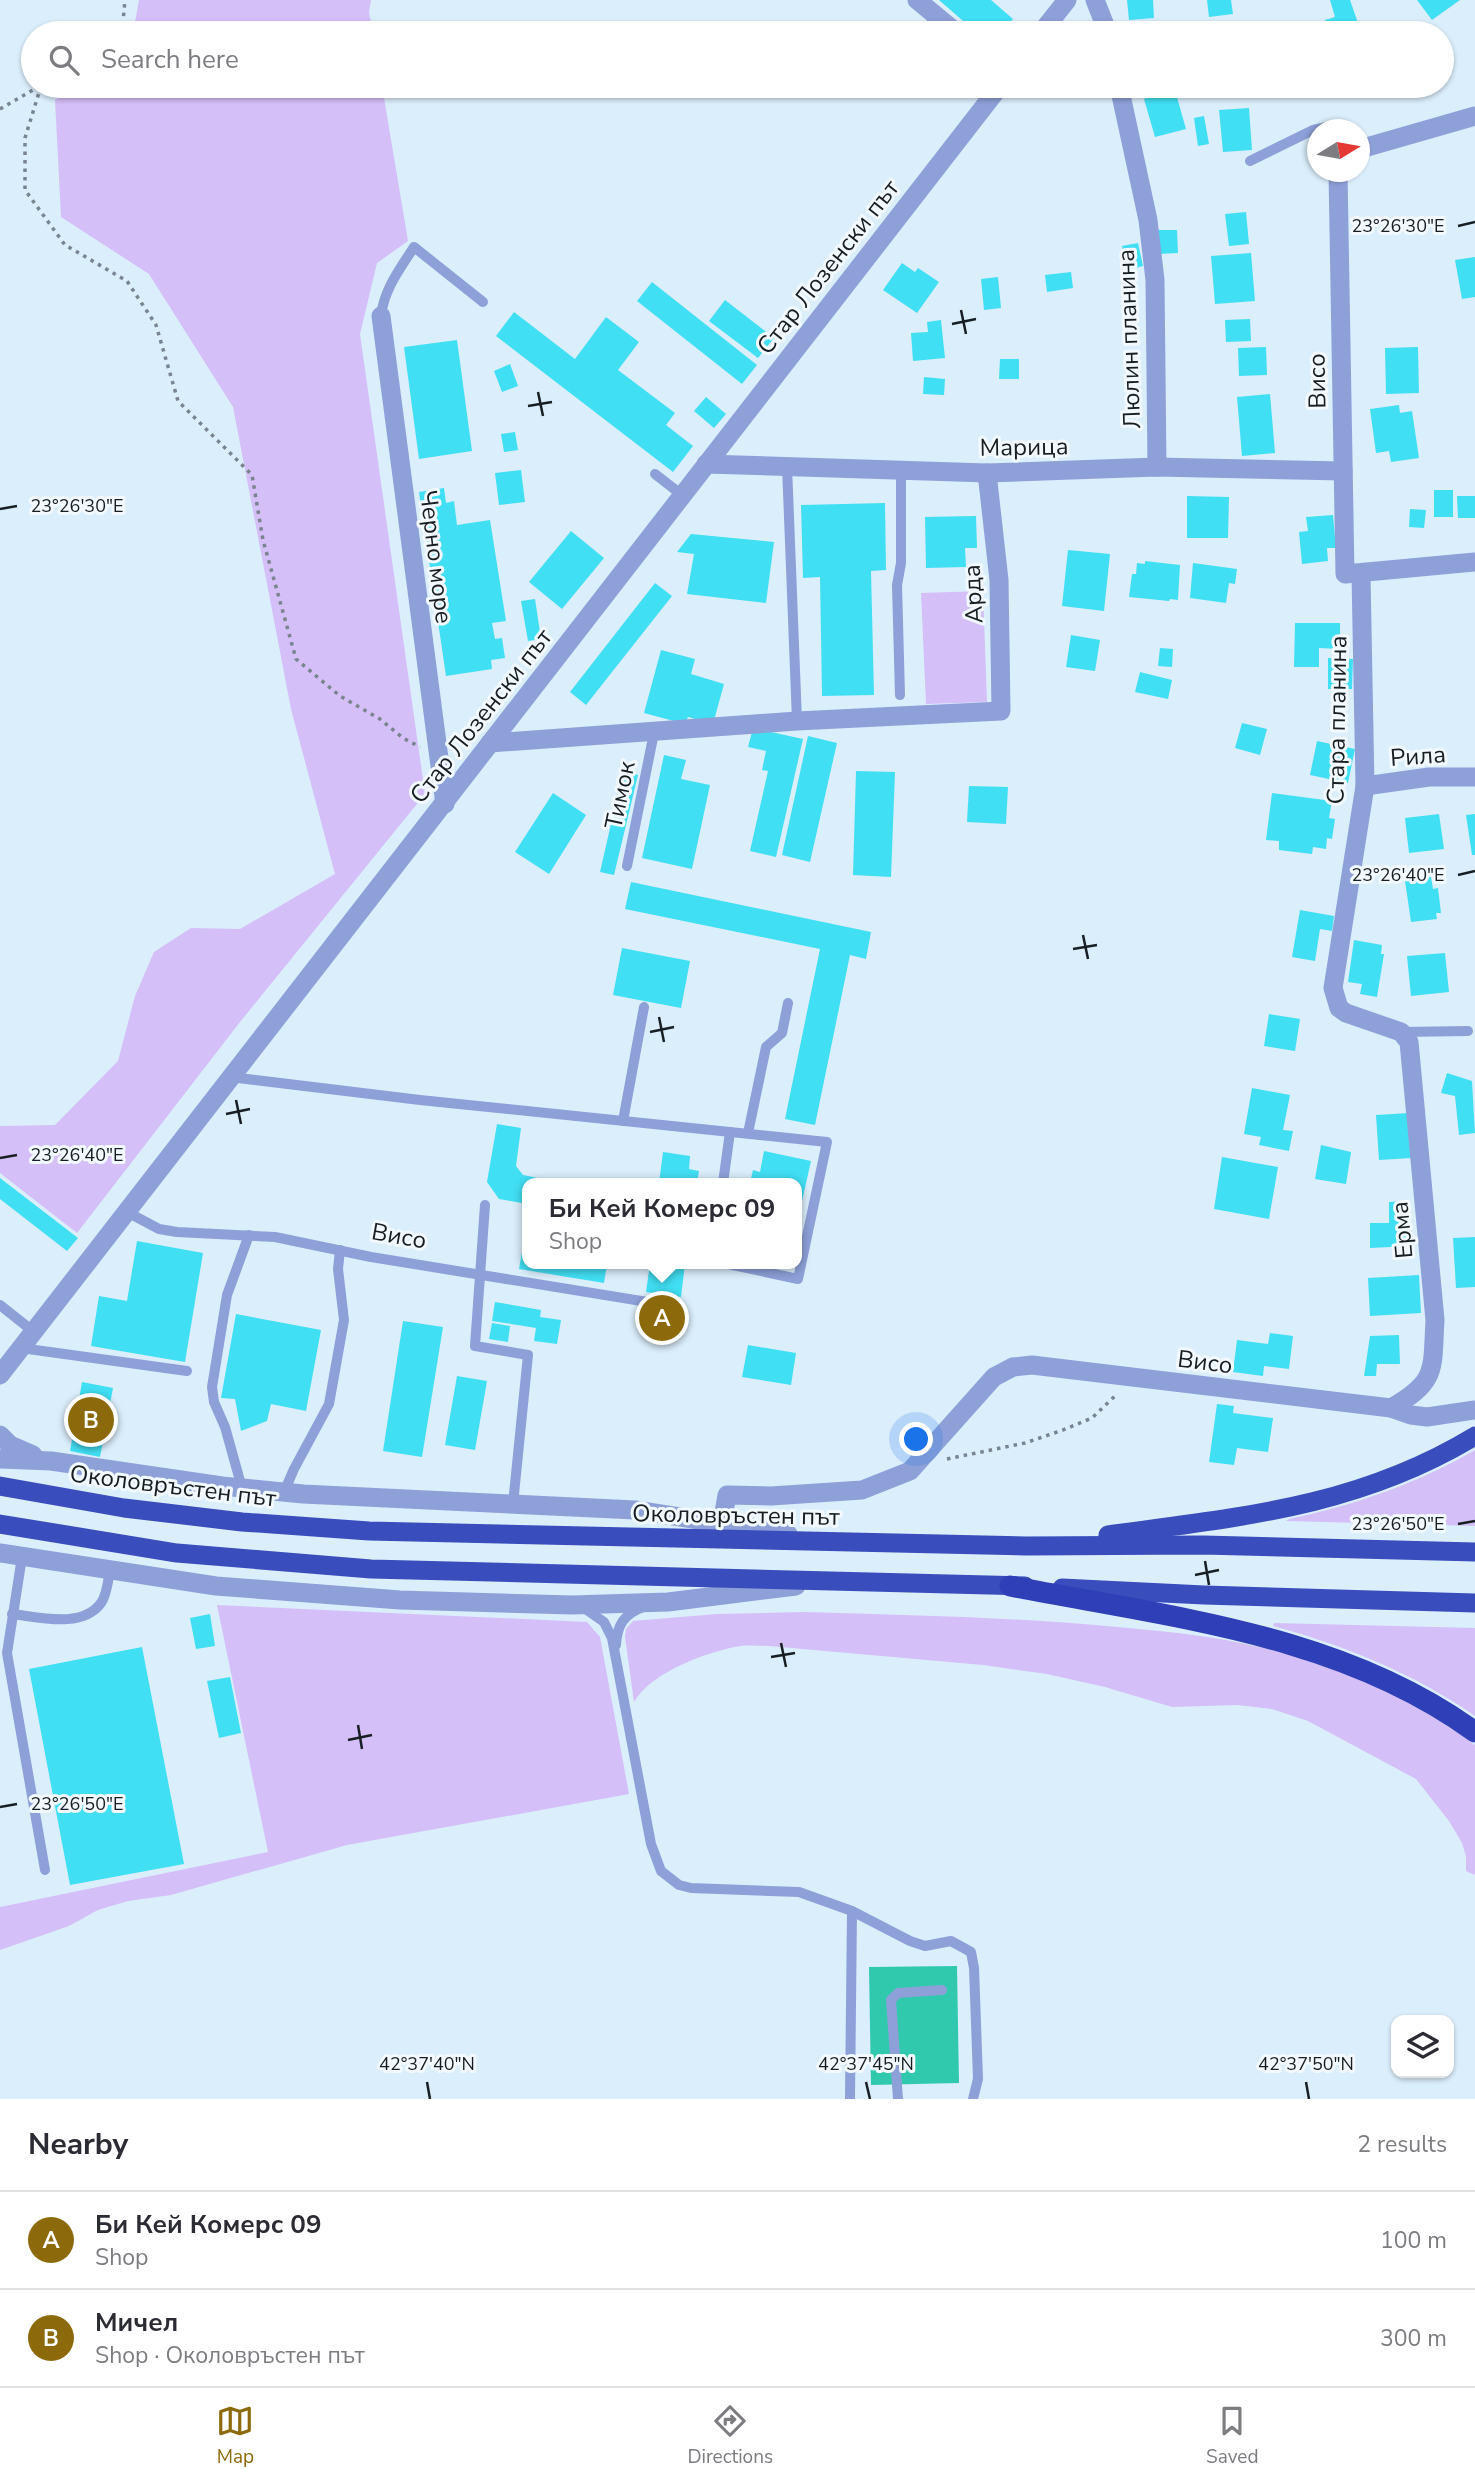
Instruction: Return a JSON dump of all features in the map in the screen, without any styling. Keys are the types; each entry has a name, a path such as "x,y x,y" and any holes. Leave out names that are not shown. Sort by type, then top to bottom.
{"highway":[{"path":"1026,1546 1215,1521 1342,1496 1407,1472 1475,1436"},
{"name":"Околовръстен път","path":"0,1486 124,1508 242,1522 369,1531 1026,1546 1203,1545 1475,1552"},
{"path":"0,1524 177,1553 371,1569 856,1580 1475,1603"},
{"path":"1010,1586 1286,1642 1380,1675 1475,1732"}],"street":[{"path":"917,0 942,21"},
{"path":"1050,21 1067,0"},
{"path":"1095,0 1103,21"},
{"name":"Стар Лозенски път","path":"0,1375 991,98"},
{"name":"Люлин планина","path":"1122,98 1147,220 1156,280 1157,467"},
{"path":"1370,146 1475,116"},
{"name":"Висо","path":"1338,182 1345,574 1361,574"},
{"name":"Черно море","path":"381,316 444,804"},
{"name":"Марица","path":"706,464 987,474 1157,467 1343,471"},
{"name":"Арда","path":"797,721 1001,712 999,580 987,474"},
{"path":"1361,574 1475,562"},
{"name":"Стара планина","path":"1361,574 1365,786 1333,988 1339,1007 1346,1013 1401,1031"},
{"path":"491,743 797,721"},
{"name":"Рила","path":"1365,786 1429,777 1475,777"},
{"name":"Ерма","path":"1391,1408 1415,1394 1429,1380 1435,1320 1409,1042 1401,1031"},
{"name":"Висо","path":"722,1524 727,1495 771,1496 862,1490 910,1471 994,1377 1013,1367 1032,1365 1391,1408 1427,1417 1475,1410"},
{"path":"0,1435 16,1449 51,1461"},
{"path":"0,1459 51,1461 285,1493 635,1510 848,1542"},
{"path":"0,1553 216,1586 331,1596 572,1605 668,1602 856,1580"}],"lane":[{"path":"1250,161 1307,133"},
{"path":"381,316 388,288 414,247 484,302"},
{"path":"787,466 797,721"},
{"path":"900,695 897,585 901,563 901,470"},
{"path":"656,474 682,495"},
{"name":"Тимок","path":"627,866 654,733"},
{"path":"748,1133 766,1047 782,1033 788,1003"},
{"path":"623,1121 644,1007"},
{"path":"1401,1031 1468,1031"},
{"path":"229,1077 827,1142 802,1260"},
{"path":"724,1178 730,1132"},
{"path":"485,1205 475,1346 528,1355 513,1504"},
{"name":"Висо","path":"127,1212 159,1229 286,1239 666,1305"},
{"path":"243,1488 225,1427 214,1402 212,1387 227,1295 249,1235"},
{"path":"285,1493 293,1469 329,1404 344,1320 338,1269 340,1250"},
{"path":"751,1269 798,1279 800,1269"},
{"path":"0,1305 34,1332"},
{"path":"21,1348 187,1371"},
{"path":"22,1557 7,1653 45,1870"},
{"path":"12,1614 59,1619 85,1616 102,1602 110,1571"},
{"path":"615,1651 618,1629 627,1615 645,1606 668,1602"},
{"path":"572,1605 588,1610 604,1622 615,1651 651,1844 661,1871 669,1880 691,1888 790,1891 807,1894 852,1911 910,1941 925,1945 951,1941 971,1952 974,1968 978,2079 973,2099"},
{"path":"850,2099 852,1911"},
{"path":"898,2099 891,2000 898,1993 942,1990"}],"path":[{"path":"123,21 125,0"},
{"path":"0,109 21,97"},
{"path":"37,98 25,138 25,190 65,245 127,281 156,325 178,401 253,474 263,540 296,659 340,696 380,719 403,738 438,756"},
{"path":"946,1459 1025,1444 1092,1418 1131,1378"}],"shaded area":[{"path":"139,0 371,0 371,21 135,21"},
{"path":"384,98 408,241 377,263 360,334 425,794 240,1022 77,1233 0,1173 0,1126 55,1125 118,1061 135,996 154,952 191,928 240,929 335,874 291,709 233,407 149,274 61,217 55,100"},
{"path":"983,591 987,702 926,704 921,593"},
{"path":"1475,1450 1475,1526 1286,1521 1385,1492"},
{"path":"217,1605 587,1622 600,1637 629,1794 347,1845 171,1895 128,1901 98,1910 69,1926 0,1950 0,1907 268,1852"},
{"path":"804,1612 1031,1620 1170,1632 1243,1643 1348,1674 1414,1706 1475,1745 1475,1875 1466,1871 1466,1856 1462,1843 1449,1821 1416,1779 1308,1721 1272,1709 1237,1705 1172,1707 1105,1687 1047,1674 983,1665 769,1646 741,1646 697,1658 653,1681 634,1702 625,1637 626,1629 633,1621 717,1614"},
{"path":"1274,1623 1475,1628 1475,1716 1428,1687 1378,1662 1327,1642 1273,1626"},
{"path":"957,1966 959,2083 871,2085 869,1967"}],"building":[{"path":"939,0 991,0 1013,19 1011,21 963,21"},
{"path":"1127,0 1153,0 1154,18 1129,20"},
{"path":"1207,0 1231,0 1233,14 1209,17"},
{"path":"1330,0 1350,0 1357,21 1325,21 1335,17"},
{"path":"1417,0 1460,0 1432,20"},
{"path":"1177,98 1186,129 1155,137 1144,99"},
{"path":"1249,108 1252,150 1223,152 1219,110"},
{"path":"1204,116 1209,144 1198,146 1194,118"},
{"path":"1246,212 1249,244 1229,246 1225,214"},
{"path":"1156,230 1177,230 1178,253 1157,254"},
{"path":"1138,243 1143,266 1127,270 1122,246"},
{"path":"1251,253 1255,301 1215,304 1211,256"},
{"path":"1475,257 1475,297 1462,299 1455,260"},
{"path":"902,263 915,272 918,268 939,282 917,313 883,290"},
{"path":"1071,272 1073,288 1047,292 1045,275"},
{"path":"998,277 1001,308 984,310 981,279"},
{"path":"652,282 757,365 742,384 637,301"},
{"path":"725,300 774,338 758,358 709,321"},
{"path":"514,312 575,359 606,317 639,342 618,370 675,413 666,425 693,446 673,472 496,336"},
{"path":"1250,319 1251,341 1226,342 1225,320"},
{"path":"941,320 945,358 913,361 911,333 928,332 927,322"},
{"path":"457,340 472,451 419,459 404,347"},
{"path":"1266,347 1267,375 1239,376 1238,348"},
{"path":"1418,347 1419,393 1386,394 1385,348"},
{"path":"1000,359 1019,359 1019,379 999,379"},
{"path":"510,364 518,386 502,392 494,371"},
{"path":"924,377 945,379 944,395 923,394"},
{"path":"1270,394 1275,453 1242,456 1237,397"},
{"path":"706,397 726,414 714,428 694,411"},
{"path":"1399,405 1400,413 1412,411 1419,458 1391,462 1389,451 1376,453 1370,409"},
{"path":"515,432 518,450 504,452 501,434"},
{"path":"521,470 525,502 499,505 495,473"},
{"path":"444,488 446,503 454,501 457,525 490,520 506,621 492,623 495,639 502,638 505,658 491,660 492,669 446,676 419,492"},
{"path":"1434,490 1453,490 1453,517 1434,517"},
{"path":"1187,496 1229,497 1228,538 1187,538"},
{"path":"1457,496 1475,496 1475,518 1458,518"},
{"path":"885,503 886,570 871,571 874,695 822,696 820,577 803,578 801,505"},
{"path":"1410,509 1426,510 1424,528 1409,527"},
{"path":"1333,515 1336,548 1327,548 1328,561 1302,564 1299,532 1308,531 1306,517"},
{"path":"976,516 977,548 965,548 966,567 926,568 925,517"},
{"path":"571,531 604,558 562,609 529,582"},
{"path":"691,534 774,542 766,603 687,594 694,554 677,552"},
{"path":"1068,550 1110,554 1104,611 1062,606"},
{"path":"1145,561 1180,565 1178,600 1129,597 1132,574 1136,574 1137,563 1145,564"},
{"path":"1193,563 1237,569 1235,584 1229,583 1226,603 1190,598"},
{"path":"655,583 672,596 586,705 570,692"},
{"path":"535,599 541,639 528,641 521,601"},
{"path":"1295,623 1340,623 1340,649 1319,648 1319,667 1294,667"},
{"path":"1071,635 1100,640 1095,671 1066,667"},
{"path":"1160,648 1173,649 1172,667 1158,666"},
{"path":"661,650 695,659 691,674 724,684 713,724 688,717 685,724 644,713"},
{"path":"1328,658 1353,659 1352,689 1328,689"},
{"path":"1140,672 1172,680 1168,699 1135,692"},
{"path":"1242,723 1267,729 1260,755 1235,748"},
{"path":"753,728 803,739 776,857 750,851 768,771 762,770 766,751 748,747"},
{"path":"808,736 837,743 810,862 782,855"},
{"path":"1317,741 1355,749 1348,783 1310,775"},
{"path":"664,755 686,760 681,779 710,785 692,869 642,858"},
{"path":"623,771 638,775 614,875 600,872"},
{"path":"856,771 895,772 891,877 853,875"},
{"path":"969,786 1008,787 1006,824 967,822"},
{"path":"553,793 586,815 549,874 515,852"},
{"path":"1272,793 1332,801 1329,818 1335,819 1332,839 1327,838 1326,849 1313,847 1312,854 1279,850 1279,841 1266,840"},
{"path":"1439,814 1444,849 1409,853 1405,818"},
{"path":"1475,814 1475,855 1472,855 1466,815"},
{"path":"1431,877 1433,889 1438,888 1441,913 1436,913 1437,919 1411,922 1405,881"},
{"path":"631,882 871,932 866,959 850,955 815,1125 785,1119 820,949 625,909"},
{"path":"1300,910 1334,916 1332,931 1320,929 1315,961 1292,957"},
{"path":"1354,940 1382,945 1381,954 1384,954 1377,997 1360,994 1362,984 1348,982"},
{"path":"622,948 690,961 681,1008 613,995"},
{"path":"1445,953 1449,992 1411,996 1407,956"},
{"path":"1269,1014 1300,1019 1295,1051 1264,1046"},
{"path":"1447,1073 1472,1081 1475,1133 1459,1135 1455,1096 1441,1093"},
{"path":"1252,1088 1290,1095 1283,1130 1293,1131 1289,1151 1259,1145 1261,1137 1244,1134"},
{"path":"1409,1113 1412,1158 1379,1160 1376,1115"},
{"path":"497,1124 521,1128 516,1166 523,1175 538,1178 522,1178 522,1203 499,1199 487,1182"},
{"path":"1321,1145 1351,1152 1346,1184 1315,1179"},
{"path":"764,1151 811,1161 802,1201 802,1178 751,1178 753,1170 760,1172"},
{"path":"663,1152 690,1156 689,1169 699,1171 698,1178 660,1178"},
{"path":"1222,1157 1278,1167 1269,1219 1214,1209"},
{"path":"0,1178 78,1238 67,1251 0,1199"},
{"path":"1409,1201 1411,1246 1370,1248 1370,1223 1389,1223 1389,1202"},
{"path":"1475,1237 1475,1287 1456,1288 1453,1238"},
{"path":"137,1241 203,1253 185,1362 91,1346 99,1296 127,1301"},
{"path":"522,1251 522,1269 606,1269 604,1283 519,1269"},
{"path":"649,1269 684,1269 681,1297 646,1292"},
{"path":"1419,1275 1421,1313 1370,1316 1368,1278"},
{"path":"495,1302 541,1310 540,1317 561,1320 557,1344 534,1341 536,1328 492,1321"},
{"path":"236,1314 321,1330 306,1411 271,1404 267,1421 241,1431 235,1399 221,1398"},
{"path":"403,1321 443,1327 422,1457 383,1451"},
{"path":"492,1323 510,1326 508,1342 489,1339"},
{"path":"1270,1333 1293,1336 1289,1369 1264,1366 1263,1376 1233,1372 1237,1340 1268,1344"},
{"path":"1399,1335 1400,1364 1377,1364 1376,1376 1364,1376 1370,1336"},
{"path":"748,1345 796,1353 791,1385 742,1377"},
{"path":"457,1376 487,1381 475,1450 445,1445"},
{"path":"82,1382 113,1388 100,1457 70,1451"},
{"path":"1217,1404 1234,1406 1233,1413 1273,1418 1268,1452 1237,1448 1234,1465 1209,1462"},
{"path":"210,1614 215,1646 196,1649 190,1618"},
{"path":"142,1647 184,1864 70,1885 29,1669"},
{"path":"230,1677 241,1733 219,1738 207,1681"}],"place":[{"name":"Би Кей Комерс 09","path":"662,1318"},
{"name":"Мичел","path":"91,1420"}]}
